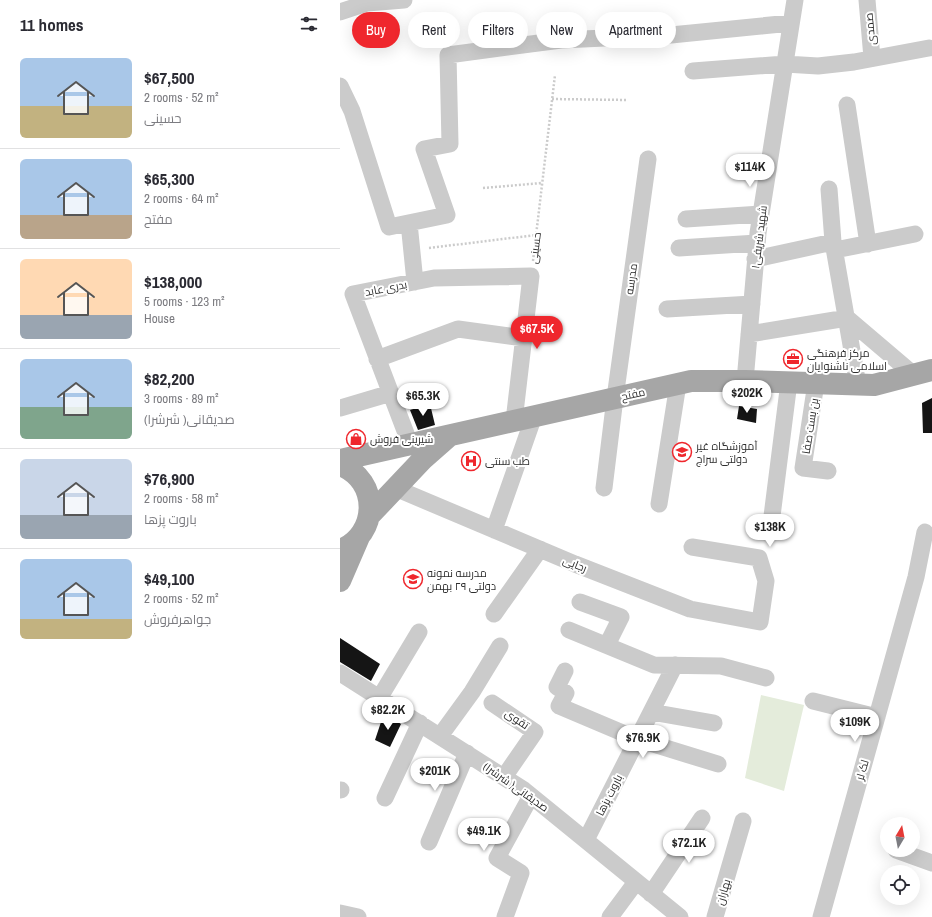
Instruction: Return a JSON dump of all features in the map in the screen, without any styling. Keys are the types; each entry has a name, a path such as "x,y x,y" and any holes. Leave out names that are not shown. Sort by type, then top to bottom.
{"main road":[{"name":"مفتح","path":"369,516 423,459 450,435 692,381 745,380 874,385 923,372"},
{"path":"340,460 450,435"},
{"path":"340,465 357,476 365,488 369,501 369,516 366,527 359,537 340,581"},
{"path":"340,550 347,548 359,537"}],"street":[{"path":"340,12 367,3 404,0"},
{"name":"شهید شریفی۱","path":"745,380 757,243 795,0"},
{"name":"صمدی","path":"867,0 872,58"},
{"path":"340,86 352,110 389,227 447,215 424,149 450,144 448,55 561,40 671,34 791,23"},
{"path":"693,71 785,64 818,66 928,48"},
{"path":"846,105 868,244"},
{"name":"مدرسه","path":"604,488 648,159"},
{"path":"829,189 834,246 858,384"},
{"path":"686,219 761,214"},
{"path":"409,223 415,282"},
{"path":"756,260 834,246 868,244 915,234"},
{"path":"678,248 757,243"},
{"name":"بدری عابد","path":"410,444 353,294 434,278 531,276"},
{"name":"حسینی","path":"494,530 524,418 524,338 531,276"},
{"path":"667,309 752,304"},
{"path":"749,334 847,318 923,372"},
{"path":"377,359 458,329 524,338"},
{"path":"772,516 789,382"},
{"name":"بن بست صفا","path":"816,383 803,468 828,471"},
{"path":"659,504 678,384"},
{"path":"340,408 391,393"},
{"name":"رجایی","path":"395,488 540,549 690,609 760,622 766,581 759,558 692,547"},
{"name":"لک لر","path":"821,917 916,577 925,532"},
{"path":"494,614 540,549"},
{"path":"580,602 621,617 607,645"},
{"path":"570,630 654,665 721,666 766,678"},
{"path":"380,697 419,632"},
{"path":"440,736 472,692 500,646"},
{"name":"باروت پزها","path":"586,840 675,665"},
{"path":"566,671 557,687 566,693 559,706 637,739 718,764"},
{"name":"(شرشرا )صدیقانی","path":"340,673 467,753 531,796 678,916"},
{"path":"813,701 877,717"},
{"name":"تقوی","path":"492,703 535,732 504,777"},
{"path":"651,712 714,723"},
{"path":"385,798 420,723"},
{"path":"429,842 467,753"},
{"path":"505,917 521,873 497,858 531,796"},
{"path":"651,894 702,818"},
{"name":"بهاران","path":"715,917 743,821"},
{"path":"915,857 932,863"},
{"path":"610,917 636,882"},
{"path":"340,913 358,917"}],"path":[{"name":"حسینی","path":"531,276 555,76"},
{"path":"552,99 628,100"},
{"path":"483,188 542,183"},
{"path":"429,248 536,235"}],"green space":[{"path":"761,695 804,705 784,791 745,778"}],"building":[{"path":"932,398 932,433 923,433 922,403"},
{"path":"430,404 435,425 418,430 410,410"},
{"path":"739,406 757,409 756,423 737,419"},
{"path":"340,638 380,664 371,681 340,662"},
{"path":"384,713 401,724 390,747 375,740"}],"place":[{"name":"مرکز فرهنگی اسلامی ناشنوایان","path":"793,359"},
{"name":"شیرینی فروش","path":"356,439"},
{"name":"آموزشگاه غیر دولتی سراج","path":"682,452"},
{"name":"طب سنتی","path":"471,461"},
{"name":"مدرسه نمونه دولتی ۲۹ بهمن","path":"413,579"}]}
